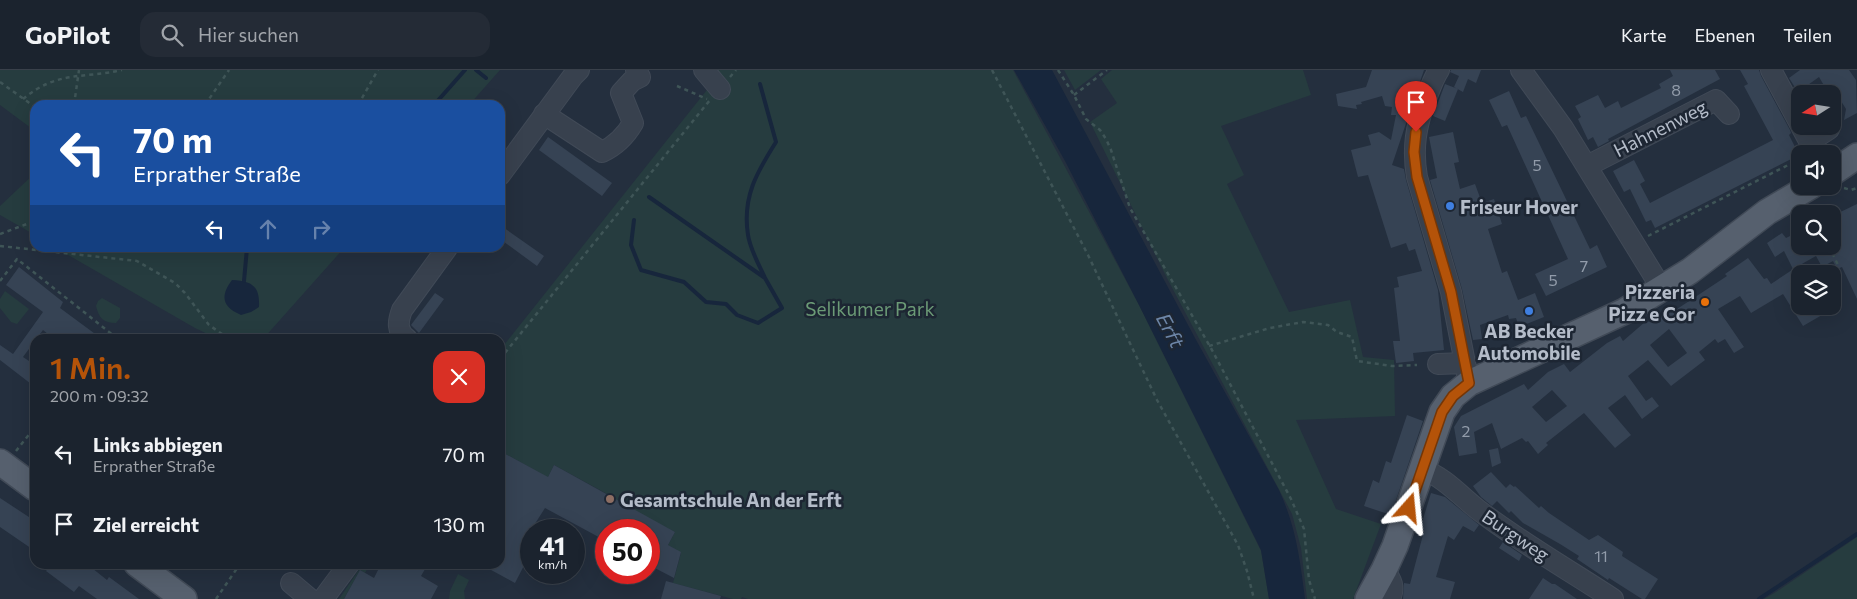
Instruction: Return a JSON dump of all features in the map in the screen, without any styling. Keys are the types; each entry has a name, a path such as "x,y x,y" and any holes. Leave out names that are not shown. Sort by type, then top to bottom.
{"main road":[{"path":"1841,174 1857,156"},
{"path":"1368,599 1395,546 1442,412 1467,373 1593,326 1625,311 1690,271 1767,212 1796,195"},
{"path":"2,463 30,484"},
{"path":"144,569 184,599"}],"street":[{"path":"505,168 572,76 579,70"},
{"path":"544,114 602,152 609,149 627,133 633,123 621,92 632,81 640,77 636,70"},
{"path":"704,70 715,95"},
{"path":"1438,364 1467,373 1451,292 1414,164 1414,142 1417,123 1439,70"},
{"path":"1521,70 1563,128 1662,289"},
{"path":"1772,70 1807,136"},
{"name":"Hahnenweg","path":"1586,166 1716,100 1730,114"},
{"path":"402,334 398,328 402,310 444,252"},
{"name":"Burgweg","path":"1422,468 1445,480 1479,511 1517,538 1613,599"},
{"path":"323,599 345,569"},
{"path":"1384,570 1393,585 1390,599"},
{"path":"291,583 310,599"}],"path":[{"path":"75,100 79,70"},
{"path":"23,99 32,91 55,80 79,74 122,70"},
{"path":"208,100 229,70"},
{"path":"361,100 378,70"},
{"path":"505,353 736,70"},
{"path":"992,70 1088,255 1157,400 1238,545 1254,599"},
{"path":"1058,70 1074,94 1086,119 1100,130 1106,139 1130,208 1264,445 1300,519 1306,538 1310,580 1315,599"},
{"path":"1074,94 1107,70"},
{"path":"0,82 30,104"},
{"path":"677,86 715,95"},
{"path":"1634,244 1791,164"},
{"path":"1841,183 1851,190 1857,188"},
{"path":"0,234 30,223"},
{"path":"0,246 30,249"},
{"path":"59,252 137,260 174,283 185,293 209,325 222,334"},
{"path":"1833,255 1838,265 1840,264"},
{"path":"0,281 17,259 112,334"},
{"path":"1209,346 1270,328 1303,322 1328,325 1338,332 1352,337 1357,361 1392,366 1417,365"},
{"path":"2,463 30,432"},
{"path":"216,599 237,569"}],"green space":[{"path":"0,70 500,70 473,100 30,100 30,127 0,105"},
{"name":"Selikumer Park","path":"714,70 1013,70 1139,305 1261,551 1269,599 748,599 742,597 741,599 733,599 673,583 681,553 668,545 675,532 660,525 660,519 647,519 606,500 609,495 554,465 547,479 540,473 505,454 505,344 718,76"},
{"path":"1064,70 1101,70 1075,90"},
{"path":"1112,70 1303,70 1311,95 1221,126 1244,175 1227,184 1289,312 1350,300 1363,357 1394,360 1395,416 1296,420 1336,509 1381,524 1353,599 1307,599 1301,548 1292,514 1168,280 1090,122 1117,103 1101,79"},
{"path":"30,178 30,232 0,215 0,206"},
{"path":"63,252 340,252 267,334 208,334"},
{"path":"5,291 29,309 17,324 11,322 0,308 0,299"},
{"path":"102,298 120,308 120,318 116,323 105,321 99,314 96,306"},
{"path":"1857,537 1857,599 1764,599 1776,592"},
{"path":"360,569 367,569 365,573 360,570 344,599 339,599"},
{"path":"458,574 469,580 464,591 465,599 449,599 450,591"}],"water":[{"name":"Erft","path":"1014,70 1052,70 1195,338 1279,490 1290,517 1299,557 1305,599 1269,599 1261,550 1065,161"},
{"path":"232,280 250,283 256,289 259,307 241,315 227,305 225,300 226,291"}],"building":[{"path":"1372,70 1424,70 1392,165 1404,169 1438,290 1444,350 1413,353 1414,361 1396,363 1393,341 1400,341 1394,288 1399,287 1397,277 1422,271 1415,249 1409,251 1406,243 1391,248 1368,175 1358,177 1351,150 1371,145 1368,135 1379,132 1391,140 1396,115 1391,115 1392,107 1385,106 1382,96 1361,102 1362,104 1356,105 1357,109 1338,106 1336,94 1366,87"},
{"path":"1451,70 1481,70 1476,83 1468,79 1463,92 1454,87 1459,76 1450,72"},
{"path":"1670,70 1715,70 1720,79 1608,139 1609,141 1598,147 1593,137 1588,140 1578,119 1581,117 1575,106 1598,95 1605,108 1618,101 1621,108 1661,88 1659,84 1673,76"},
{"path":"1740,70 1759,70 1790,130 1791,133 1789,135 1794,145 1791,145 1791,159 1655,228 1651,220 1646,222 1630,189 1624,192 1613,171 1634,160 1645,181 1640,184 1650,203 1773,140 1744,86 1748,84"},
{"path":"1800,70 1849,70 1856,80 1857,113 1844,120 1846,109 1841,101 1841,85 1824,85 1819,77 1808,85 1794,85 1789,78"},
{"path":"1445,84 1458,89 1445,121 1433,116"},
{"path":"1509,91 1521,118 1526,116 1590,249 1597,245 1607,267 1546,296 1535,274 1568,259 1507,125 1502,127 1489,100"},
{"path":"1453,132 1459,162 1454,163 1460,189 1475,184 1482,203 1494,199 1502,224 1488,229 1502,273 1507,271 1518,300 1535,293 1544,317 1519,327 1516,318 1509,319 1508,315 1480,325 1482,339 1473,340 1462,289 1430,180 1437,178 1429,137"},
{"path":"548,137 612,183 602,196 539,150"},
{"path":"1857,204 1857,299 1841,265 1835,265 1833,261 1821,265 1816,256 1800,265 1791,265 1784,251 1775,257 1767,243 1782,233 1786,238 1791,236 1791,255 1841,255 1841,212"},
{"path":"505,229 544,256 537,266 505,243"},
{"path":"1748,258 1764,279 1767,278 1771,284 1791,271 1791,307 1783,294 1751,313 1740,296 1718,309 1744,347 1734,353 1725,339 1718,343 1715,339 1699,352 1705,360 1671,386 1648,360 1628,376 1646,401 1652,397 1659,406 1642,419 1625,395 1608,408 1631,435 1615,448 1584,413 1546,443 1548,445 1538,454 1528,441 1526,442 1522,438 1501,449 1492,423 1474,432 1477,453 1459,456 1454,427 1461,416 1524,384 1528,390 1548,372 1564,364 1570,372 1607,343 1620,336 1623,341 1645,322 1669,311 1671,313 1727,276 1725,274","holes":["1669,329 1687,353 1668,367 1650,345","1552,390 1567,406 1546,422 1532,407"]},
{"path":"19,267 63,302 60,308 95,334 48,334 43,330 40,334 30,334 30,348 23,357 30,362 30,383 0,360 0,345 13,354 43,312 6,285"},
{"path":"435,293 444,299 419,333 411,325"},
{"path":"1796,315 1822,315 1803,326"},
{"path":"1407,415 1423,421 1391,515 1364,506 1373,480 1379,483 1386,461 1391,463"},
{"path":"1498,448 1501,463 1492,467 1489,450"},
{"path":"505,454 548,477 554,465 652,519 595,519 595,535 585,530 585,519 565,519 545,508 538,519 520,519 520,573 515,583 489,569 505,569"},
{"path":"1491,472 1506,488 1510,484 1515,486 1539,508 1541,506 1589,540 1598,535 1623,552 1622,556 1658,579 1645,599 1642,599 1609,578 1608,580 1577,559 1579,556 1523,523 1497,501 1492,506 1481,497 1473,486"},
{"path":"1431,493 1445,497 1479,525 1474,532 1463,526 1454,540 1448,536 1436,577 1455,582 1450,599 1403,599 1404,583 1410,584 1424,531 1420,529"},
{"path":"0,498 30,518 30,548 0,527"},
{"path":"660,524 675,532 668,545 681,552 674,578 660,571"},
{"path":"1503,542 1522,555 1519,561 1499,548"},
{"path":"48,569 93,569 107,580 109,577 139,599 97,599 79,586 74,592 46,571"},
{"path":"378,569 425,569 421,576 438,586 431,599 344,599 360,570 374,578"},
{"path":"1543,578 1555,584 1577,599 1529,599"},
{"path":"666,581 721,596 720,599 661,599"}],"waterway":[{"path":"438,100 465,70"},
{"path":"476,70 486,78"},
{"path":"760,84 776,142 753,185 749,197 747,221 751,246 765,278"},
{"path":"634,220 631,245 641,270 684,282 706,302 726,304 737,315 758,323 782,308 765,278 649,197"},
{"path":"244,281 247,252"},
{"path":"1759,599 1857,534"}],"place":[{"name":"Friseur Hover","path":"1450,206"},
{"name":"Pizzeria Pizz e Cor","path":"1705,302"},
{"name":"AB Becker Automobile","path":"1529,311"},
{"name":"Gesamtschule An der Erft","path":"610,499"}],"route":[{"path":"1409,508 1442,412 1453,396 1469,383 1451,292 1414,164 1416,132"}]}
